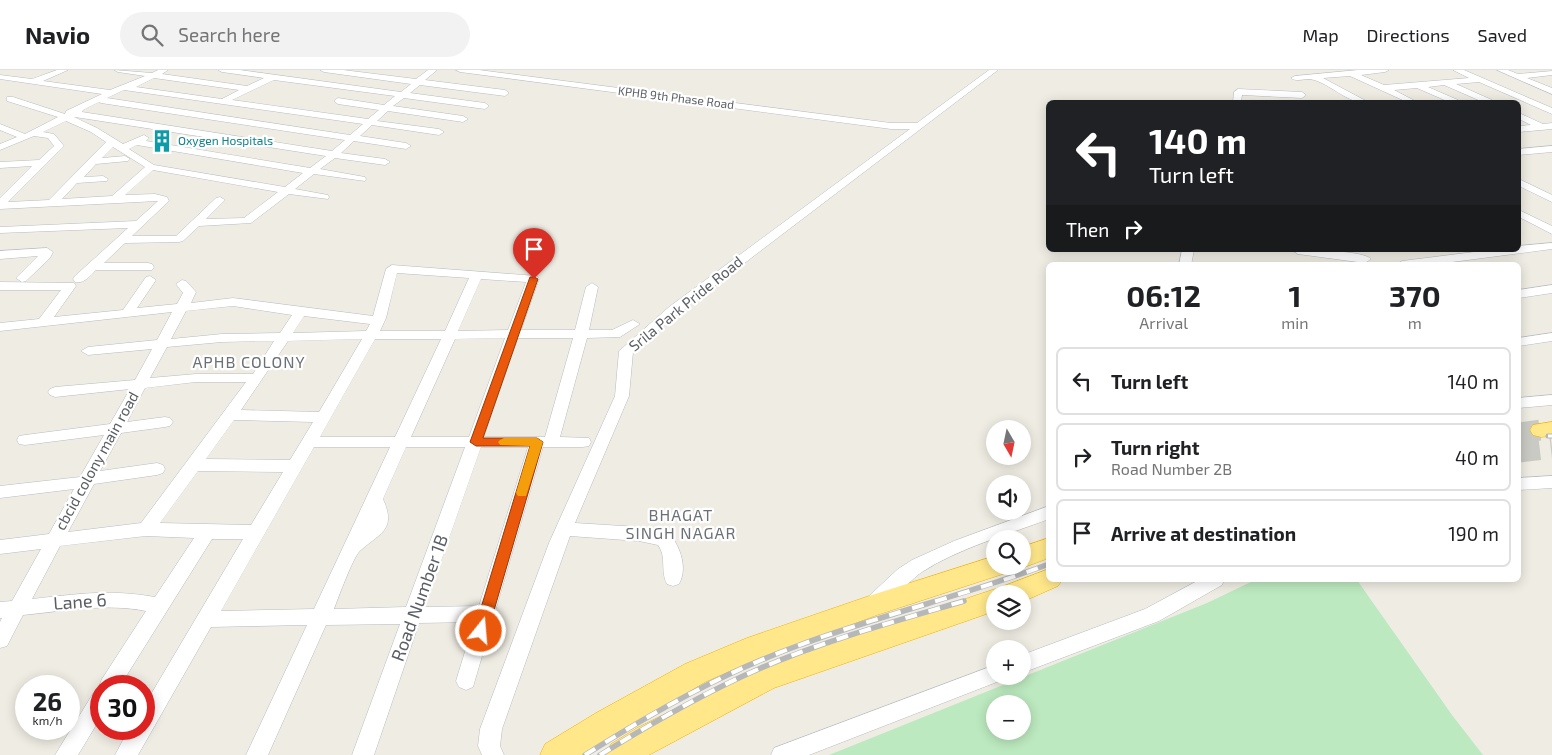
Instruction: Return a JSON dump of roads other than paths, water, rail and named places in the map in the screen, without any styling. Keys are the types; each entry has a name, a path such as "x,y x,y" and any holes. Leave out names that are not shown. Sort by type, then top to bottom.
{"highway":[{"path":"1031,555 1046,549"},
{"path":"556,755 607,723 695,673 747,650 872,606 986,570"},
{"path":"1031,586 1046,580"},
{"path":"622,755 648,738 765,678 986,603"}],"street":[{"path":"0,75 11,70"},
{"path":"32,82 64,70"},
{"path":"118,70 153,73 248,89"},
{"path":"98,101 112,92 153,73 164,70"},
{"path":"222,70 484,106"},
{"path":"95,161 123,154 136,142 287,70"},
{"path":"324,70 505,93"},
{"path":"197,223 247,221 333,154 416,82 433,70"},
{"name":"KPHB 9th Phase Road","path":"464,70 915,130"},
{"path":"504,76 513,70"},
{"name":"Srila Park Pride Road","path":"494,755 489,746 491,729 564,529 622,396 626,351 690,298 994,70"},
{"path":"1237,100 1238,92 1304,99 1293,74 1313,76 1385,70"},
{"path":"1457,70 1552,111"},
{"path":"1501,70 1552,91"},
{"path":"0,146 28,135 127,88 153,73"},
{"path":"1352,73 1409,100"},
{"path":"1515,76 1552,73"},
{"path":"0,75 32,82 112,92"},
{"path":"1313,76 1360,100"},
{"path":"1384,88 1480,80"},
{"path":"1445,83 1484,100"},
{"path":"36,93 58,85"},
{"path":"1418,85 1451,100"},
{"path":"80,88 79,92 83,97 98,101 406,146"},
{"path":"127,88 439,132"},
{"path":"10,99 68,115 167,128 385,162"},
{"path":"338,101 463,119"},
{"path":"68,115 112,142 123,154 151,167 324,197"},
{"path":"1521,117 1548,126"},
{"path":"1521,129 1548,126"},
{"path":"0,127 28,135 51,136 59,146 0,205"},
{"path":"53,202 112,142"},
{"path":"136,142 360,179"},
{"path":"1521,152 1552,149"},
{"path":"1531,151 1552,161"},
{"path":"0,165 43,162"},
{"path":"115,199 151,167"},
{"path":"76,180 104,179"},
{"path":"1521,183 1552,199"},
{"path":"0,187 19,185"},
{"path":"0,205 154,197 164,199 80,280"},
{"path":"122,240 179,239 220,200"},
{"path":"1521,214 1552,231"},
{"path":"0,230 140,224"},
{"path":"1521,250 1552,246"},
{"path":"0,254 46,252 22,278"},
{"path":"1314,252 1364,258"},
{"path":"1425,262 1503,252"},
{"path":"94,266 149,273 127,313"},
{"path":"155,706 375,328 392,269 478,275 374,499 381,512 380,521 374,530 351,550 257,755"},
{"name":"Road Number 1B","path":"363,754 534,279 478,275"},
{"name":"cbcid colony main road","path":"0,640 9,608 54,540 190,292 182,284"},
{"path":"0,286 70,286 44,321"},
{"path":"466,681 486,614 582,334 592,287"},
{"path":"1521,294 1552,289"},
{"path":"0,326 233,302 300,312 375,328 451,336 615,334 633,324"},
{"path":"146,529 257,378 300,312"},
{"path":"88,351 222,338 285,336 375,328"},
{"path":"1521,342 1552,337"},
{"path":"56,392 140,382 196,378 257,378"},
{"path":"1521,403 1552,400"},
{"path":"230,415 323,417"},
{"path":"25,440 165,422"},
{"path":"308,442 583,442"},
{"path":"194,465 295,466"},
{"path":"0,492 157,470"},
{"path":"1521,484 1552,482"},
{"path":"872,606 904,574 918,565 960,546 1046,513"},
{"path":"0,547 146,529 255,532"},
{"path":"564,529 639,534 664,539 672,550 673,579"},
{"path":"116,675 207,532"},
{"path":"1031,661 1152,615 1211,582"},
{"name":"Lane 6","path":"9,608 98,599 128,600 160,606"},
{"path":"206,620 486,614"},
{"path":"782,755 986,677"},
{"path":"62,754 90,715"},
{"path":"126,755 135,740"}],"tunnel":[{"path":"1521,433 1541,430"},
{"path":"1521,452 1552,448"}],"railway":[{"path":"585,755 688,695 769,657 860,624 986,586 1046,565"},
{"path":"600,755 679,708 761,668 836,640 964,601"}],"place":[{"name":"Oxygen Hospitals","path":"162,141"}],"district":[{"name":"APHB COLONY","path":"249,362"},
{"name":"BHAGAT SINGH NAGAR","path":"681,524"}]}
